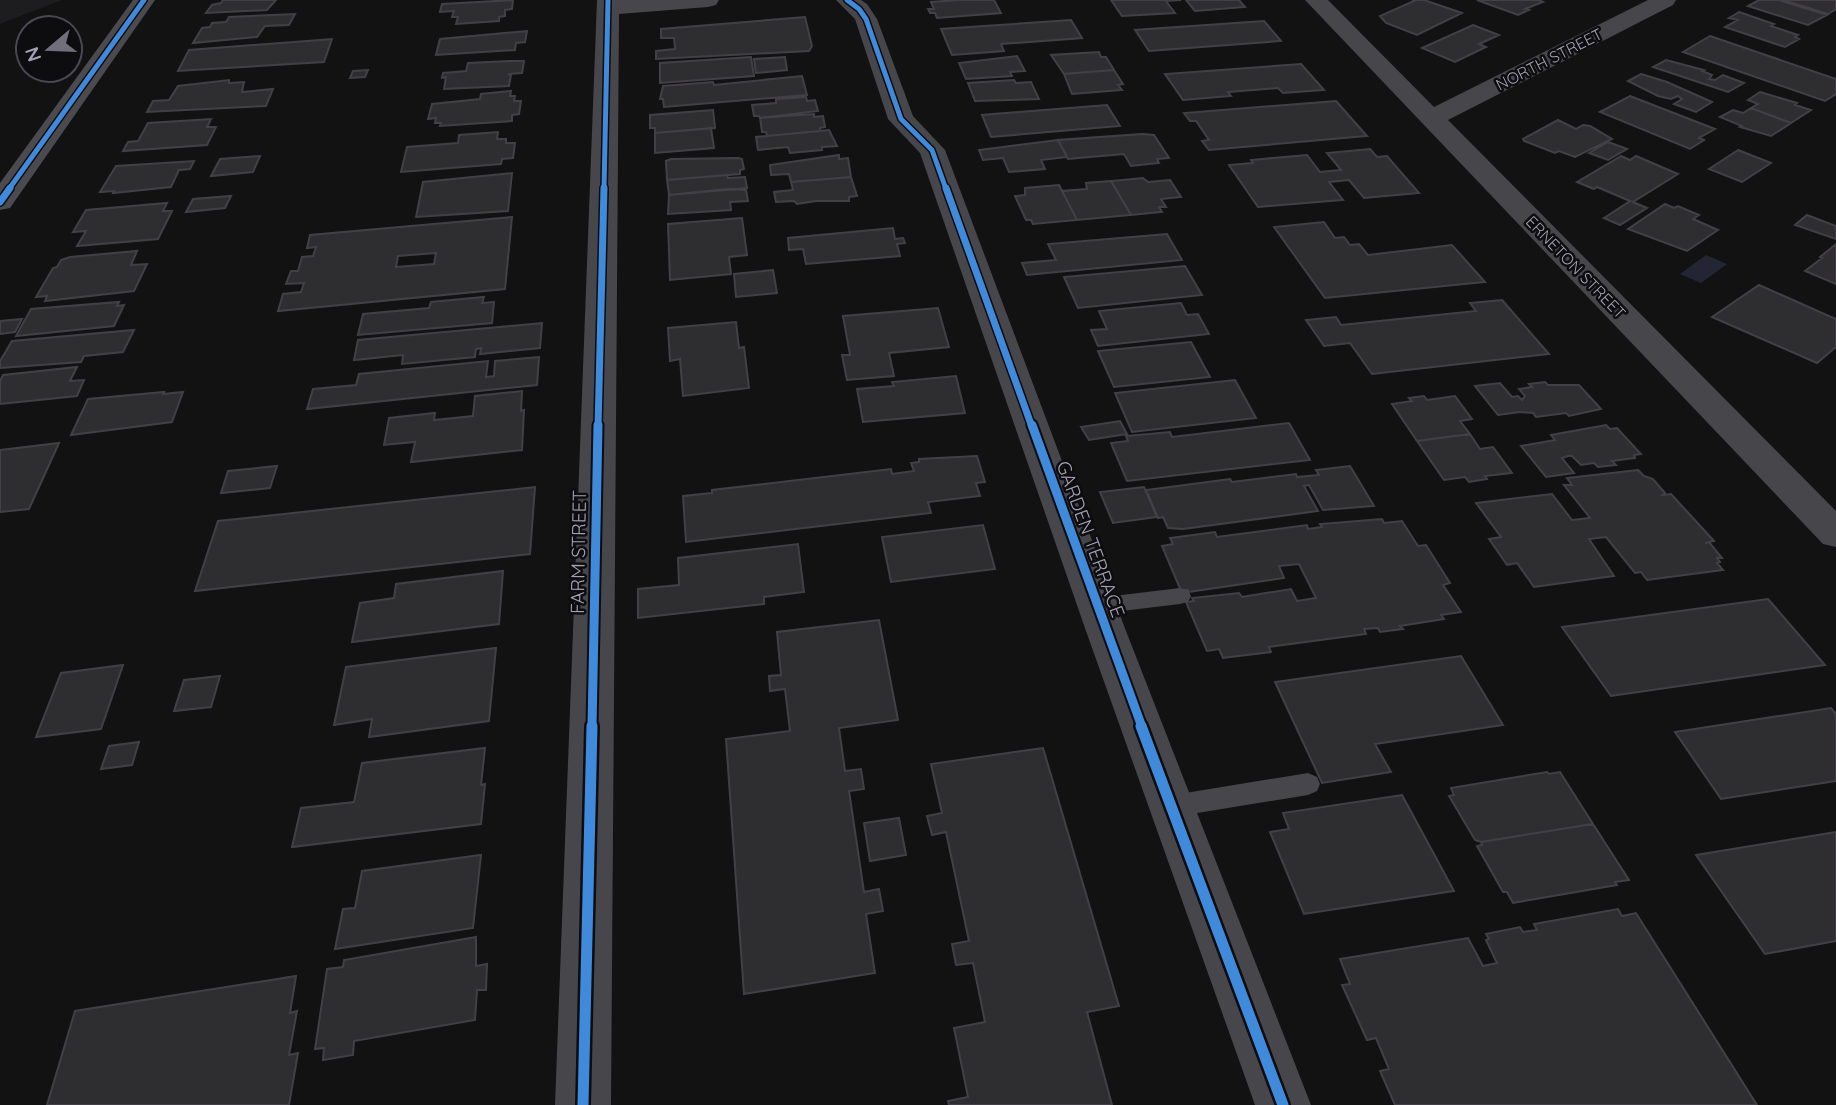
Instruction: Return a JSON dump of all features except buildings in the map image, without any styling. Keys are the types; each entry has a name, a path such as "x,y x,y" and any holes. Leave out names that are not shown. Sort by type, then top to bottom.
{"street":[{"path":"0,202 144,0"},
{"path":"608,4 708,0"},
{"name":"GARDEN TERRACE","path":"847,0 859,9 866,19 901,119 928,142 932,150 1097,606 1283,1105"},
{"name":"ERNETON STREET","path":"1316,0 1831,521"},
{"name":"NORTH STREET","path":"1432,118 1665,0"},
{"name":"FARM STREET","path":"583,1105 608,4"}],"lane":[{"path":"1097,606 1180,596"},
{"path":"1173,806 1308,784"}],"shaded area":[{"path":"0,0 62,0 26,14 14,14 14,19 0,24"}],"water":[{"path":"1706,255 1727,264 1701,283 1680,274"}],"cycle path":[{"path":"0,202 144,0"},
{"path":"583,1105 608,0"},
{"path":"847,0 859,9 866,19 901,119 932,150 1106,631 1283,1105"}]}
